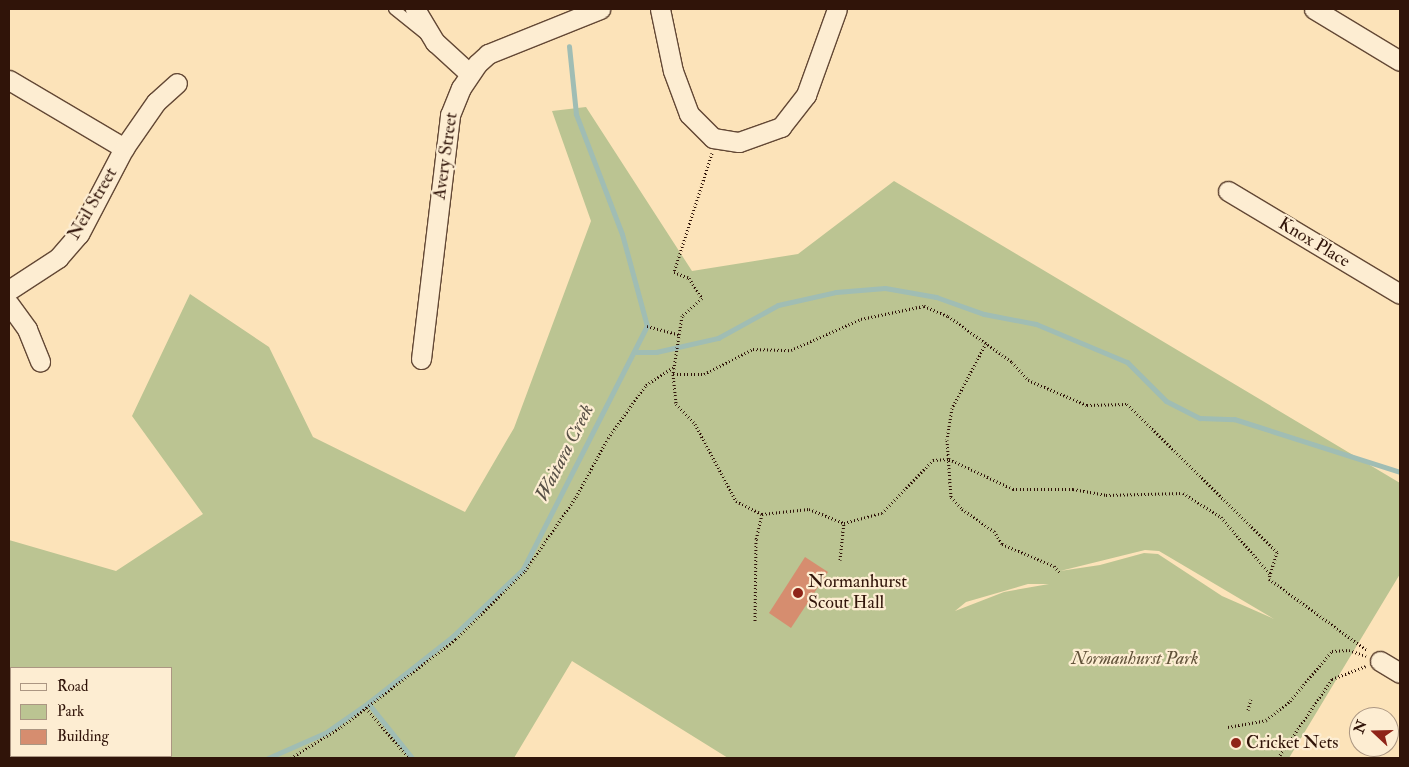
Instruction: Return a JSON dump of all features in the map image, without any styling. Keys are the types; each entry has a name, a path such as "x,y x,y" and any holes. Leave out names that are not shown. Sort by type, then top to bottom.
{"street":[{"path":"415,9 436,42 470,74"},
{"name":"Avery Street","path":"421,359 450,114 470,74 488,54 600,9"},
{"path":"660,9 674,71 689,114 713,138 738,142 781,127 806,95 837,9"},
{"path":"1314,9 1400,61"},
{"path":"9,80 124,148"},
{"name":"Neil Street","path":"9,290 58,258 79,234 124,148 156,102 177,83"},
{"name":"Knox Place","path":"1228,191 1400,294"},
{"path":"9,304 27,329 40,362"},
{"path":"1380,661 1400,673"}],"lane":[{"path":"394,9 436,42"}],"path":[{"path":"712,152 674,272 689,278 702,298 682,316 672,374 676,404 695,424 736,501 762,514 808,509 844,523 882,513 933,460 949,459 1013,489 1073,489 1106,495 1183,493 1222,517 1270,574"},
{"path":"672,374 704,374 753,349 790,350 860,318 924,306 948,316 986,343 1012,362 1028,380 1087,405 1127,404 1277,552 1269,579 1380,661"},
{"path":"647,326 680,335"},
{"path":"986,343 952,408 949,459 951,497 962,509 994,531 1002,544 1054,566 1060,573"},
{"path":"292,758 366,708 456,639 525,571 576,497 608,438 646,385 674,367"},
{"path":"755,621 756,539 762,514"},
{"path":"840,560 844,523"},
{"path":"1228,727 1266,720 1290,701 1332,651 1349,650 1380,661"},
{"path":"1278,758 1332,679 1380,661"},
{"path":"1248,710 1251,699"},
{"path":"366,708 408,757"}],"green space":[{"name":"Normanhurst Park","path":"586,107 692,271 798,254 894,181 1400,483 1400,574 1289,758 728,758 572,661 514,758 9,758 9,540 116,571 203,514 132,416 190,294 269,347 313,437 465,512 514,428 591,221 552,111","holes":["1145,550 1159,551 1274,619 1222,596 1158,554 1144,553 1100,565 1060,571","1028,584 1049,584 1004,592 955,611 966,602"]}],"building":[{"name":"Normanhurst Scout Hall","path":"805,557 828,572 791,628 769,613"}],"waterway":[{"name":"Waitara Creek","path":"268,758 325,733 368,703 453,636 523,569 647,326 622,234 576,114 569,46"},
{"path":"634,352 656,352 718,338 778,305 836,292 885,288 936,297 984,314 1036,324 1127,362 1166,401 1200,418 1234,419 1400,472"},
{"path":"368,703 412,758"}],"place":[{"name":"Normanhurst Scout Hall","path":"798,593"},
{"name":"Cricket Nets","path":"1236,743"}]}
